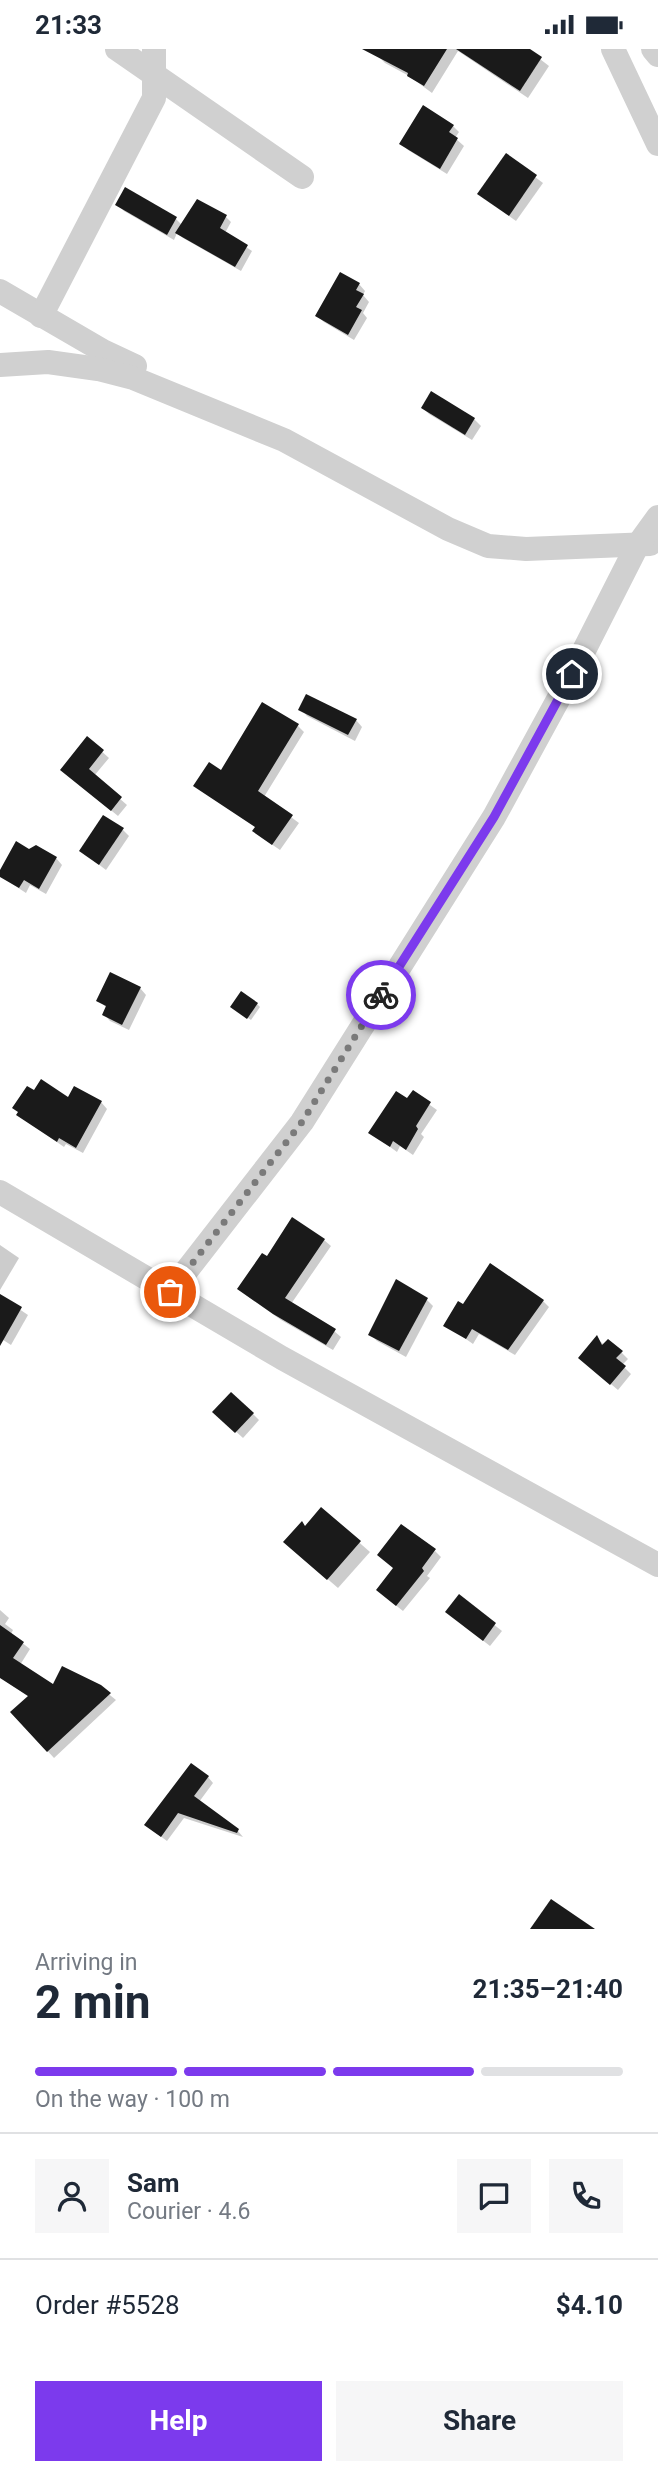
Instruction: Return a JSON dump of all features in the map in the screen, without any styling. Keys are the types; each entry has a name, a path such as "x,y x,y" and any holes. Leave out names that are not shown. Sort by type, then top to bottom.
{"street":[{"path":"117,49 302,177"},
{"path":"41,316 154,98 154,49"},
{"path":"613,49 658,144"},
{"path":"653,49 658,55"},
{"path":"0,291 103,351 135,366"},
{"path":"0,365 48,362 98,369 133,378 284,440 448,529 488,546 526,549 647,545"},
{"path":"170,1292 302,1122 494,817 572,674 647,545 658,517"},
{"path":"0,1192 293,1364 658,1565"}],"building":[{"path":"362,49 447,49 424,86 407,76 408,73"},
{"path":"456,49 530,49 542,57 520,91"},
{"path":"423,105 454,125 449,132 458,138 440,169 399,144"},
{"path":"506,153 537,175 509,216 477,194"},
{"path":"125,187 177,217 167,235 115,205"},
{"path":"197,199 227,215 220,228 248,245 235,267 175,233"},
{"path":"340,272 360,283 356,290 364,294 356,307 362,310 348,335 315,316"},
{"path":"431,391 475,418 465,435 421,408"},
{"path":"306,694 357,719 348,735 298,710"},
{"path":"262,702 299,724 258,791 293,815 272,845 252,831 255,827 193,786 209,762 221,770"},
{"path":"87,736 104,750 89,769 122,797 111,811 60,770"},
{"path":"103,815 124,828 99,865 79,851"},
{"path":"16,841 29,849 36,845 57,857 39,889 24,880 19,888 0,877 0,870"},
{"path":"110,972 141,987 122,1025 102,1015 106,1006 96,1001"},
{"path":"241,991 258,1003 247,1019 230,1007"},
{"path":"41,1079 68,1097 74,1086 102,1101 76,1148 59,1138 57,1142 16,1115 18,1112 12,1108 27,1086 34,1090"},
{"path":"413,1090 431,1102 416,1126 418,1129 406,1150 393,1141 390,1147 368,1133 396,1091 407,1098"},
{"path":"292,1217 325,1239 285,1298 336,1329 326,1345 237,1289 262,1253 267,1256"},
{"path":"490,1263 544,1300 508,1350 472,1329 466,1339 443,1326 458,1301 463,1304"},
{"path":"396,1279 428,1298 399,1351 368,1335"},
{"path":"0,1294 22,1307 0,1346"},
{"path":"597,1335 602,1345 608,1339 623,1351 616,1358 626,1366 610,1385 578,1358"},
{"path":"231,1392 254,1413 235,1433 212,1412"},
{"path":"321,1507 361,1541 327,1580 283,1542 302,1521 305,1526"},
{"path":"401,1524 436,1549 422,1568 424,1571 396,1606 376,1590 393,1568 377,1555"},
{"path":"459,1594 496,1623 483,1641 445,1612"},
{"path":"0,1625 24,1642 13,1658 53,1684 62,1666 101,1685 111,1693 47,1752 10,1712 28,1696 0,1678"},
{"path":"191,1763 209,1776 194,1796 239,1829 237,1833 178,1813 161,1837 144,1825"},
{"path":"551,1899 595,1929 530,1929"}],"way so far":[{"path":"170,1292 302,1122 381,995"}],"route":[{"path":"381,995 494,817 572,674"}]}
